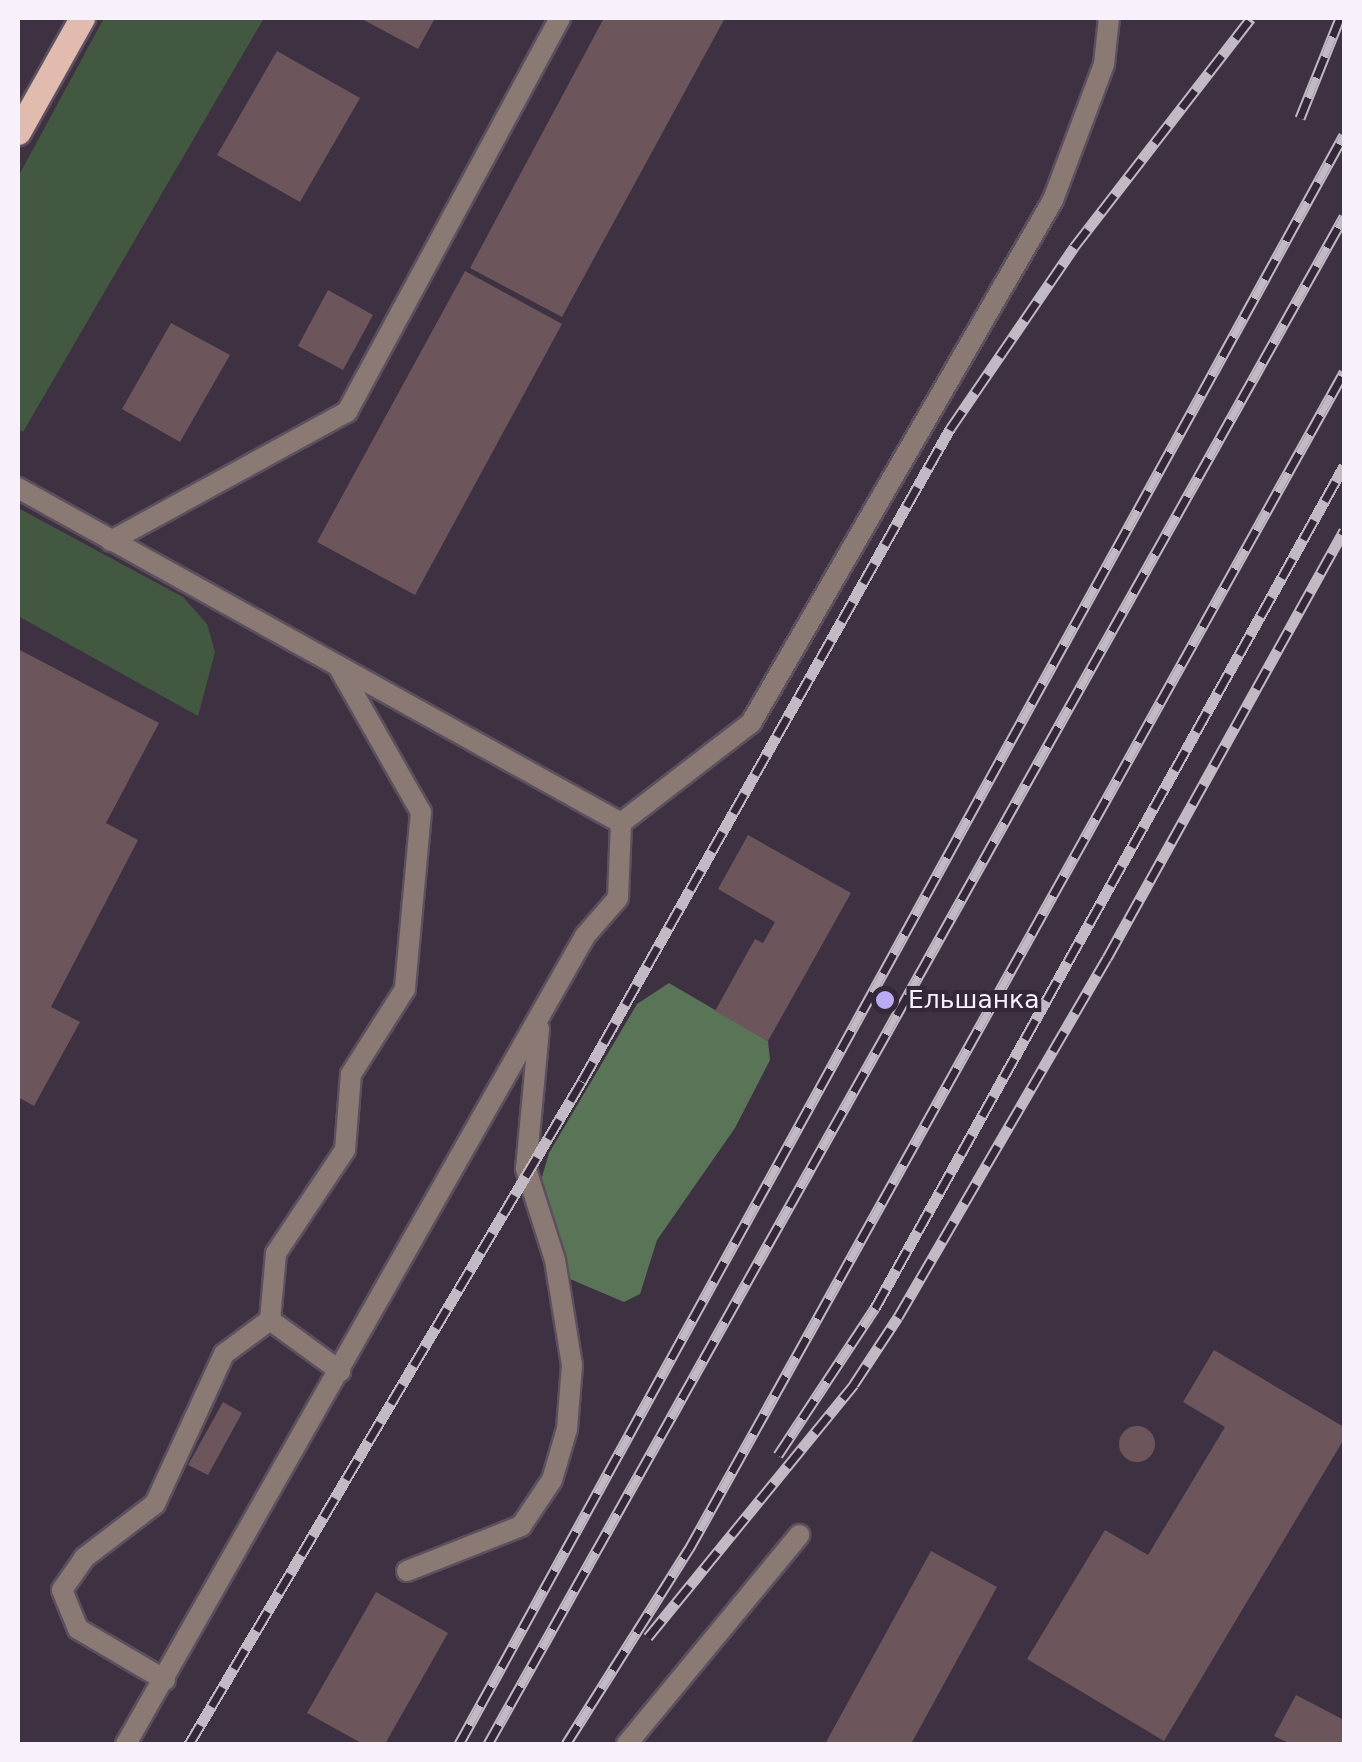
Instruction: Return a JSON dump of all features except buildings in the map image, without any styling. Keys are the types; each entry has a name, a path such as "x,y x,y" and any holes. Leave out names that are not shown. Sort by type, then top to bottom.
{"main road":[{"path":"18,132 82,18"}],"street":[{"path":"111,541 347,412 560,18"},
{"path":"621,822 751,723 1054,200 1104,64 1110,18"},
{"path":"18,488 621,822"},
{"path":"165,1680 78,1630 62,1590 84,1558 156,1504 224,1354 270,1320 276,1252 344,1150 351,1074 406,989 421,812 338,666"},
{"path":"126,1744 584,936 618,898 621,822"},
{"path":"407,1571 521,1526 552,1480 567,1430 572,1364 555,1260 526,1170 542,1011"},
{"path":"270,1320 340,1371"},
{"path":"627,1744 799,1535"}],"green space":[{"path":"104,18 264,18 23,432 18,429 18,177"},
{"path":"18,508 183,597 207,624 215,652 198,716 18,616"},
{"path":"669,983 768,1041 770,1060 735,1128 657,1240 640,1294 624,1302 570,1279 539,1187 549,1153 637,1004"}],"railway":[{"path":"189,1744 582,1081 950,429 1074,247 1251,18"},
{"path":"1300,118 1340,18"},
{"path":"459,1744 1344,135"},
{"path":"488,1744 1344,217"},
{"path":"566,1744 689,1549 1344,372"},
{"path":"778,1455 875,1308 1344,466"},
{"path":"648,1637 854,1384 898,1317 1107,958 1344,530"}],"place":[{"name":"Ельшанка","path":"885,1000"}]}
